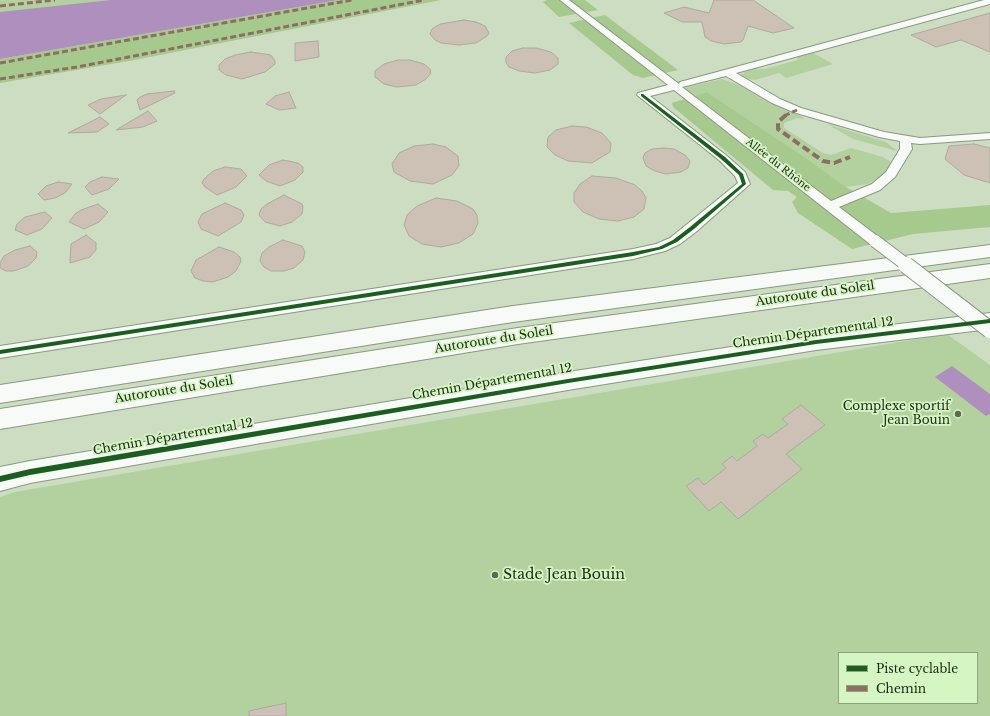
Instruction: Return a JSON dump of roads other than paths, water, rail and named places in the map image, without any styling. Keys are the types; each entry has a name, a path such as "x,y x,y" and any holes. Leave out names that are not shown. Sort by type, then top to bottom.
{"main road":[{"name":"Autoroute du Soleil","path":"0,394 197,362 513,314 783,276 990,251"},
{"name":"Autoroute du Soleil","path":"0,419 526,335 990,271"},
{"name":"Chemin Départemental 12","path":"0,479 30,472 575,379 816,342 990,321"}],"street":[{"name":"Allée du Rhône","path":"564,0 990,330"},
{"path":"684,84 990,1"},
{"path":"729,73 776,101 797,110 883,135 920,141 990,136"},
{"path":"0,352 634,254 660,248 681,237 744,184 741,175 723,158 642,95 670,88"},
{"path":"830,206 876,187 891,174 906,149 905,139"}],"place":[{"name":"Complexe sportif Jean Bouin","path":"958,414"},
{"name":"Stade Jean Bouin","path":"495,575"}]}
